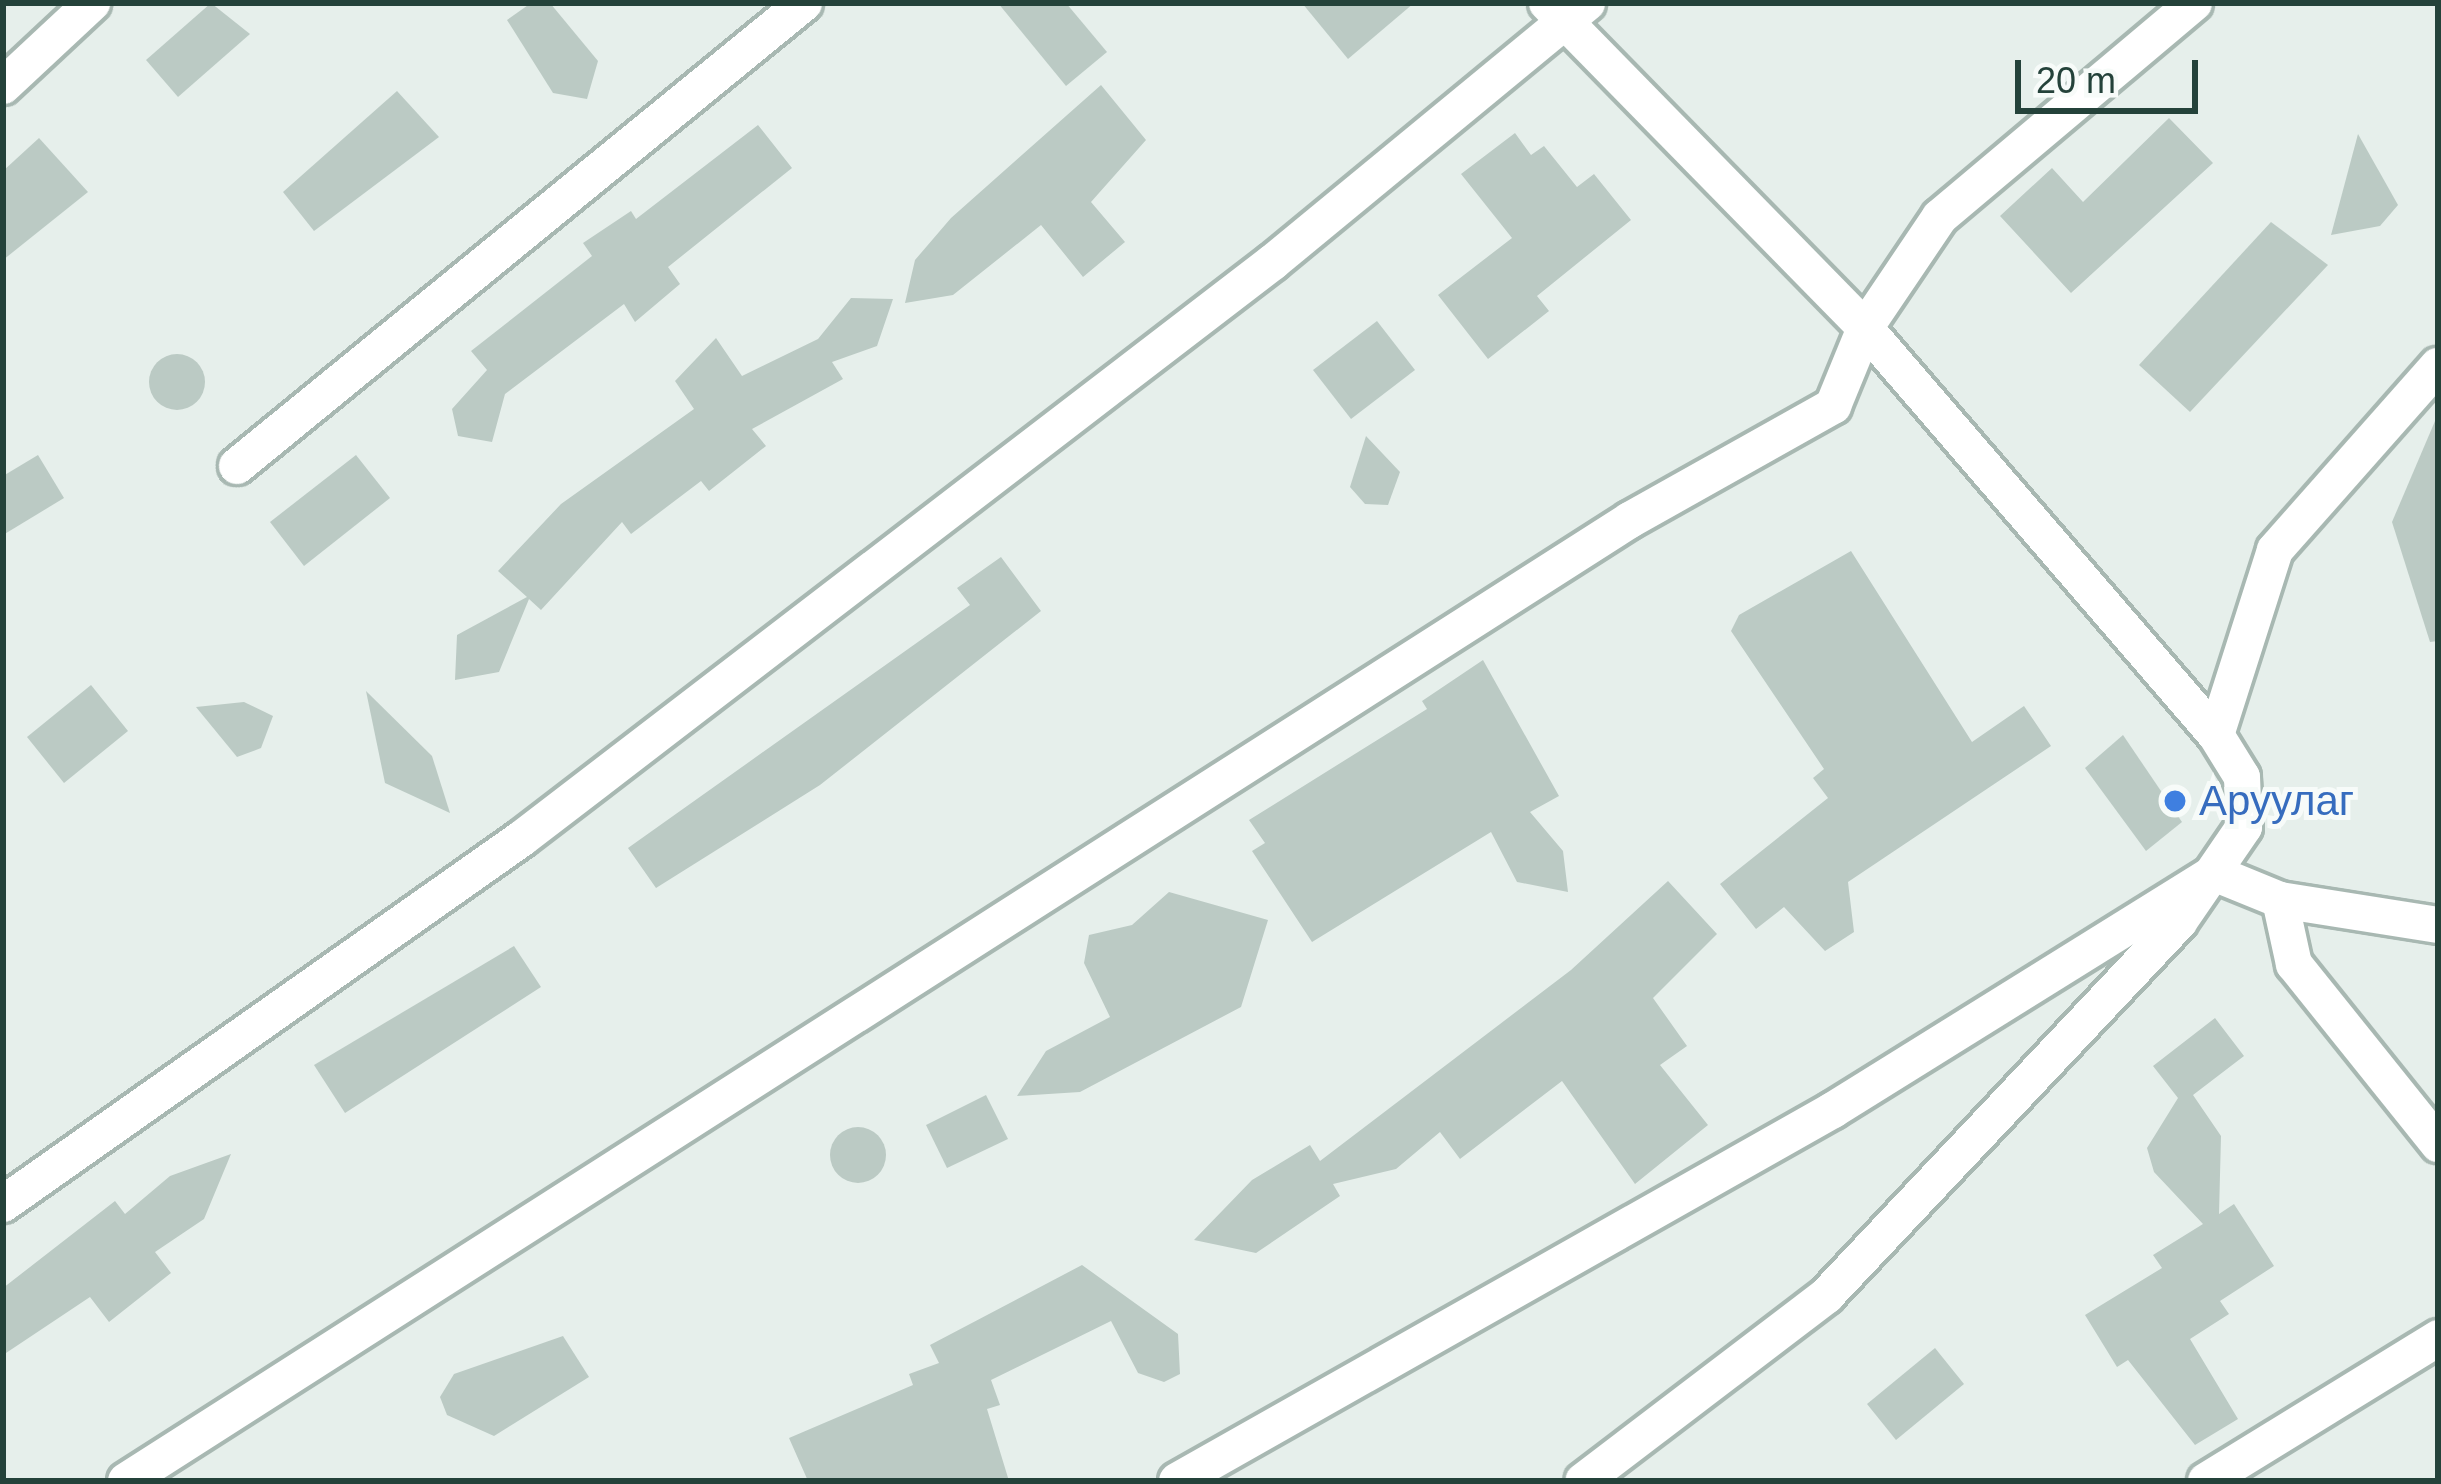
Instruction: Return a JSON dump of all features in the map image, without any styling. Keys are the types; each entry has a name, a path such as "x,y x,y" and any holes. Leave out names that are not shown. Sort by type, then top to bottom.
{"street":[{"path":"3,86 92,3"},
{"path":"238,466 804,3"},
{"path":"126,1481 1593,544 1833,406 1865,328 1940,217 2194,3"},
{"path":"3,1204 521,839 1273,262 1566,9 1865,328 2216,735 2242,777 2244,826 2214,873 1826,1296 1583,1481"},
{"path":"2216,735 2275,550 2438,366"},
{"path":"2214,873 2280,900 2438,925"},
{"path":"1177,1481 1833,1110 2214,873"},
{"path":"2280,900 2294,964 2438,1144"},
{"path":"2206,1481 2438,1338"}],"building":[{"path":"211,3 250,34 178,97 146,60"},
{"path":"531,3 550,3 598,61 587,99 553,93 507,20"},
{"path":"998,3 1066,3 1107,52 1066,86"},
{"path":"1302,3 1414,3 1348,59"},
{"path":"1101,85 1146,140 1091,202 1125,242 1083,277 1041,225 953,295 905,303 915,260 951,218"},
{"path":"397,91 439,137 314,231 283,192"},
{"path":"2169,118 2213,163 2071,293 2000,216 2052,168 2083,202"},
{"path":"758,125 792,168 668,267 680,284 635,322 624,304 505,394 492,442 458,436 452,409 487,370 471,351 592,256 583,243 631,211 636,219"},
{"path":"1515,133 1531,155 1544,146 1577,187 1594,174 1631,220 1537,296 1549,311 1488,359 1438,295 1512,238 1461,174"},
{"path":"2358,134 2398,205 2380,226 2331,235"},
{"path":"39,138 88,192 3,260 3,171"},
{"path":"2271,222 2328,265 2190,412 2139,365"},
{"path":"851,298 893,299 877,346 832,362 843,379 752,429 766,446 709,491 701,481 631,534 622,522 541,610 529,599 499,672 455,680 457,635 527,597 498,571 561,504 694,409 675,381 716,338 742,376 818,339"},
{"path":"1377,321 1415,370 1351,419 1313,370"},
{"path":"177,354 197,362 205,382 197,402 177,410 157,402 149,382 157,362"},
{"path":"2438,414 2438,641 2430,642 2392,522"},
{"path":"1366,436 1400,472 1388,505 1365,504 1350,487"},
{"path":"38,455 64,498 3,535 3,476"},
{"path":"356,455 390,498 304,566 270,522"},
{"path":"1851,551 1972,742 2024,706 2051,746 1848,882 1854,932 1825,951 1784,907 1756,929 1720,884 1828,798 1813,778 1824,769 1731,631 1739,615"},
{"path":"1001,557 1041,611 820,785 656,888 628,848 970,605 957,588"},
{"path":"1483,660 1559,796 1530,812 1563,851 1568,892 1517,882 1491,832 1312,942 1252,851 1265,843 1249,820 1427,709 1422,701"},
{"path":"91,685 128,731 64,783 27,737"},
{"path":"366,691 432,756 450,813 385,783"},
{"path":"244,702 273,716 261,748 237,757 196,707"},
{"path":"2123,735 2182,822 2146,851 2085,768"},
{"path":"1668,881 1717,934 1653,998 1687,1046 1660,1065 1708,1125 1635,1184 1562,1081 1460,1159 1440,1132 1396,1169 1333,1184 1340,1196 1256,1253 1194,1240 1252,1180 1310,1145 1320,1161 1571,970"},
{"path":"1169,892 1268,920 1241,1007 1080,1092 1017,1096 1046,1051 1110,1017 1084,963 1089,935 1132,925"},
{"path":"514,946 541,987 345,1113 314,1065"},
{"path":"2215,1018 2244,1056 2193,1095 2221,1136 2219,1214 2234,1204 2274,1266 2220,1301 2229,1314 2190,1339 2238,1419 2195,1445 2128,1360 2117,1367 2085,1315 2162,1268 2153,1255 2203,1224 2154,1172 2147,1148 2178,1098 2153,1066"},
{"path":"986,1095 1008,1139 947,1168 926,1125"},
{"path":"858,1127 878,1135 886,1155 878,1175 858,1183 838,1175 830,1155 838,1135"},
{"path":"231,1154 204,1219 155,1252 171,1273 109,1322 90,1297 3,1355 3,1288 115,1201 125,1214 170,1176"},
{"path":"1082,1265 1178,1334 1180,1374 1164,1382 1138,1373 1111,1321 991,1380 1000,1405 987,1409 1009,1481 808,1481 789,1438 913,1385 909,1374 939,1363 930,1345"},
{"path":"563,1336 589,1377 494,1436 447,1415 440,1397 454,1374"},
{"path":"1935,1348 1964,1384 1896,1440 1867,1404"}],"place":[{"name":"Аруулаг","path":"2175,801"}]}
